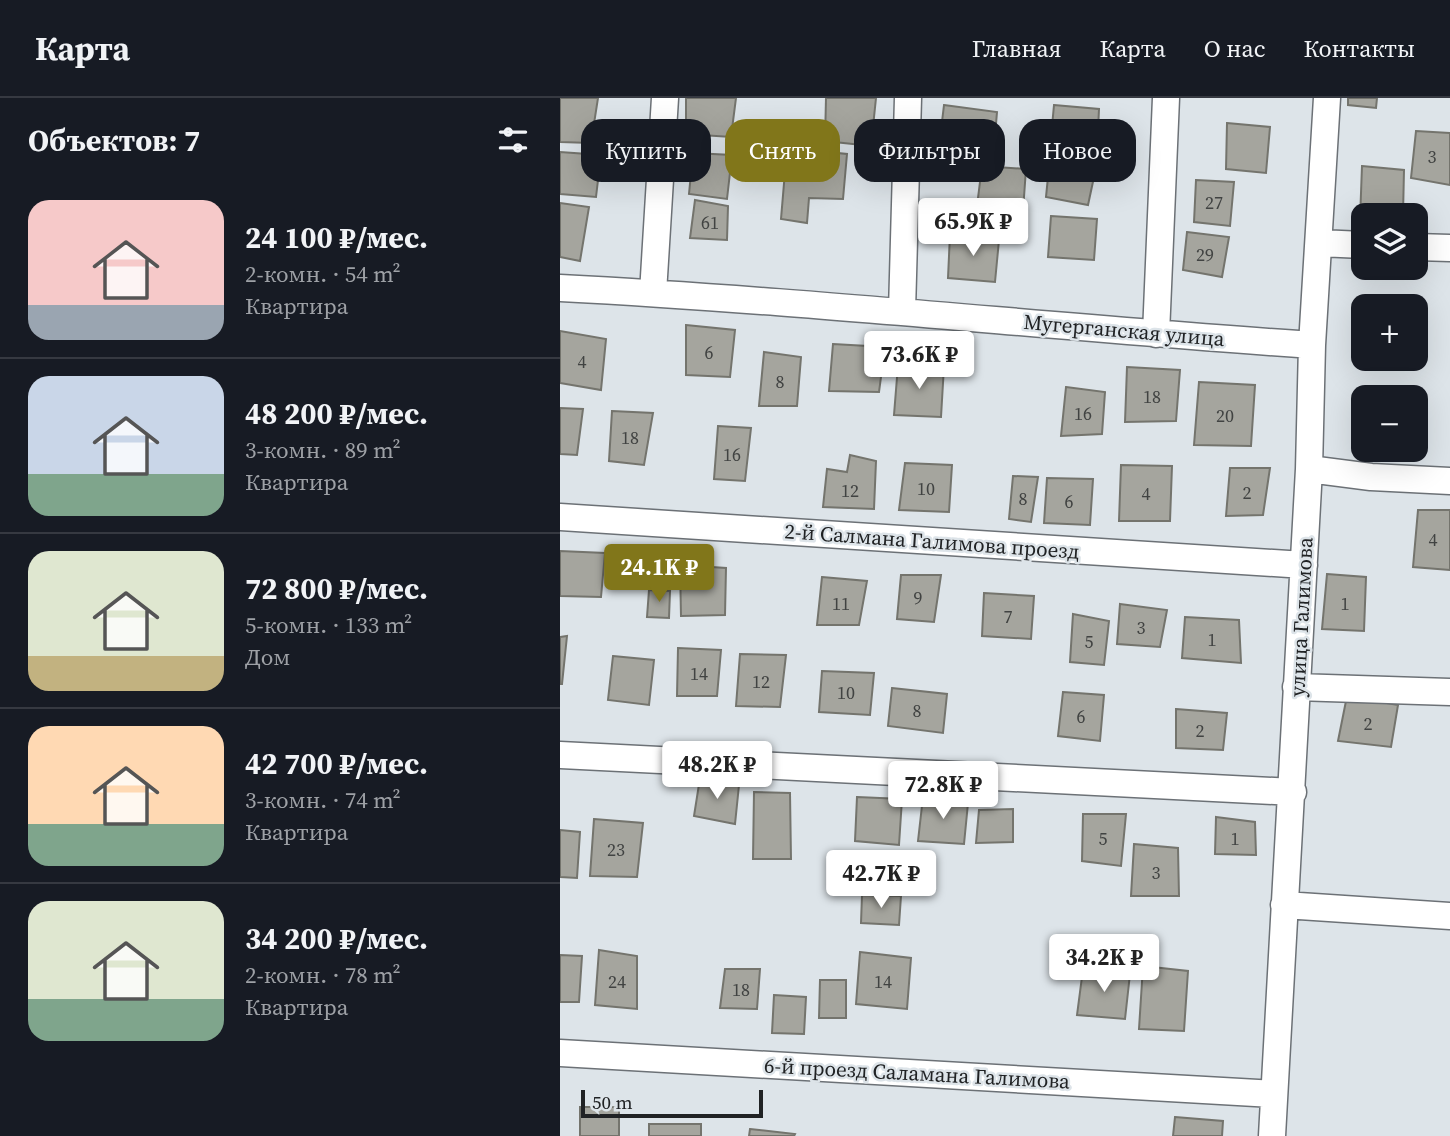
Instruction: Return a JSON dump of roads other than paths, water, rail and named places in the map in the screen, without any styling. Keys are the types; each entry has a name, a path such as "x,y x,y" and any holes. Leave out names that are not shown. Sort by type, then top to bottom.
{"street":[{"path":"653,293 665,98"},
{"path":"902,311 908,98"},
{"path":"1156,334 1166,98"},
{"name":"улица Галимова","path":"1272,1136 1293,792 1324,100"},
{"path":"1319,243 1351,244"},
{"path":"1428,247 1450,248"},
{"name":"Мугерганская улица","path":"560,288 902,311 1312,345"},
{"path":"1309,469 1371,477 1450,481"},
{"name":"2-й Салмана Галимова проезд","path":"560,517 1304,565"},
{"path":"1296,687 1450,692"},
{"path":"560,755 1293,792"},
{"path":"1284,905 1450,916"},
{"name":"6-й проезд Саламана Галимова","path":"560,1053 1274,1094"}]}
